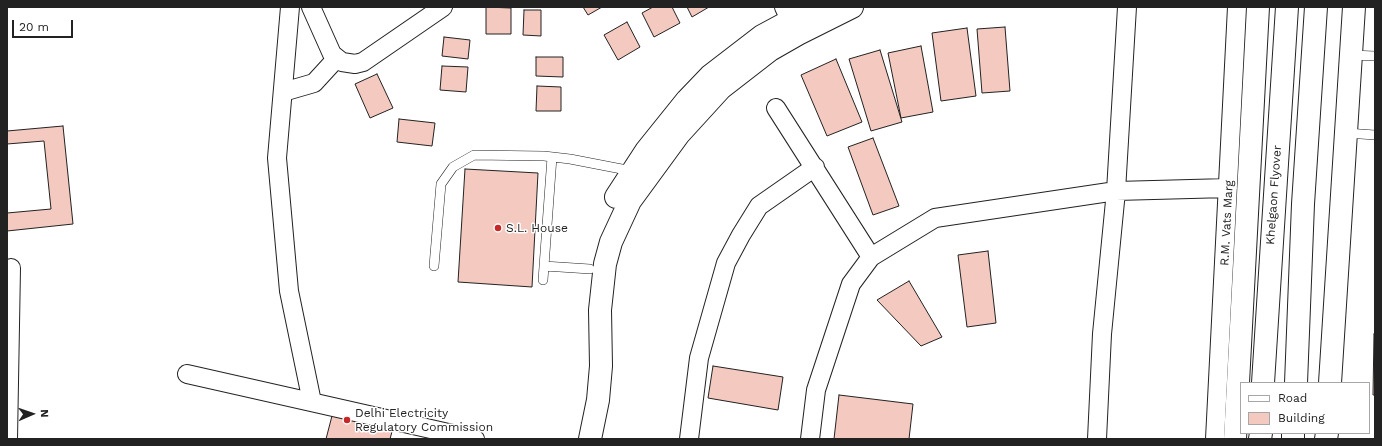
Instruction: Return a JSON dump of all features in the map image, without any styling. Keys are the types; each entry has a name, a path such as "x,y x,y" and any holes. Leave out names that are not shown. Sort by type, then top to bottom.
{"main road":[{"path":"576,439 586,387 586,309 590,269 601,229 618,193 646,151 710,76 762,36 816,7"},
{"path":"590,439 598,400 601,366 601,287 611,242 619,222 630,202 643,182 699,110 721,88 745,68 791,20 852,7"},
{"path":"1235,439 1258,7"},
{"name":"Khelgaon Flyover","path":"1264,382 1287,7"},
{"path":"1296,382 1303,204 1316,7"},
{"path":"1330,382 1354,7"}],"street":[{"path":"290,7 276,158 289,291 312,402"},
{"path":"312,7 332,54 336,59 347,64 363,62 443,7"},
{"path":"1097,439 1102,334 1116,191 1128,7"},
{"name":"R.M. Vats Marg","path":"1215,439 1237,7"},
{"path":"283,92 314,82 336,59"},
{"path":"776,108 871,257"},
{"path":"690,439 699,358 726,263 759,206 815,167"},
{"path":"810,439 816,390 851,284 871,257 935,218 1116,191 1228,188"},
{"path":"8,439 11,268"},
{"path":"187,374 475,439"}],"lane":[{"path":"1352,55 1375,56"},
{"path":"1346,133 1375,135"},
{"path":"434,266 441,184 453,166 474,155 552,157 603,164 632,171"},
{"path":"543,280 552,157"},
{"path":"544,266 590,269"}],"building":[{"path":"486,7 511,8 511,34 486,34"},
{"path":"583,7 602,7 588,15"},
{"path":"653,7 672,7 680,23 654,37 642,13"},
{"path":"687,7 709,7 692,17"},
{"path":"524,10 541,10 541,36 523,35"},
{"path":"627,22 640,47 618,60 604,35"},
{"path":"1005,27 1010,91 982,93 977,29"},
{"path":"967,28 976,96 941,101 932,33"},
{"path":"444,37 470,40 468,59 442,56"},
{"path":"921,46 933,112 901,118 888,53"},
{"path":"880,50 902,122 871,131 849,59"},
{"path":"536,57 563,57 563,77 536,76"},
{"path":"836,59 862,122 827,136 801,75"},
{"path":"442,66 468,67 466,92 440,90"},
{"path":"377,74 393,108 370,118 355,84"},
{"path":"537,86 561,87 561,111 536,111"},
{"path":"399,119 435,123 432,146 397,142"},
{"path":"63,126 73,224 7,231 7,213 51,209 44,141 7,144 7,131"},
{"path":"873,138 899,206 873,215 848,147"},
{"name":"S.L. House","path":"465,169 538,173 532,287 458,282"},
{"path":"988,251 996,323 967,327 958,255"},
{"path":"909,281 942,337 921,346 877,300"},
{"path":"1374,334 1375,395 1373,395"},
{"path":"713,366 783,377 778,410 708,398"},
{"path":"839,395 913,404 909,439 834,439"},
{"name":"Delhi Electricity Regulatory Commission","path":"333,412 393,428 390,439 326,439"}],"place":[{"name":"S.L. House","path":"498,228"},
{"name":"Delhi Electricity Regulatory Commission","path":"347,420"}]}
